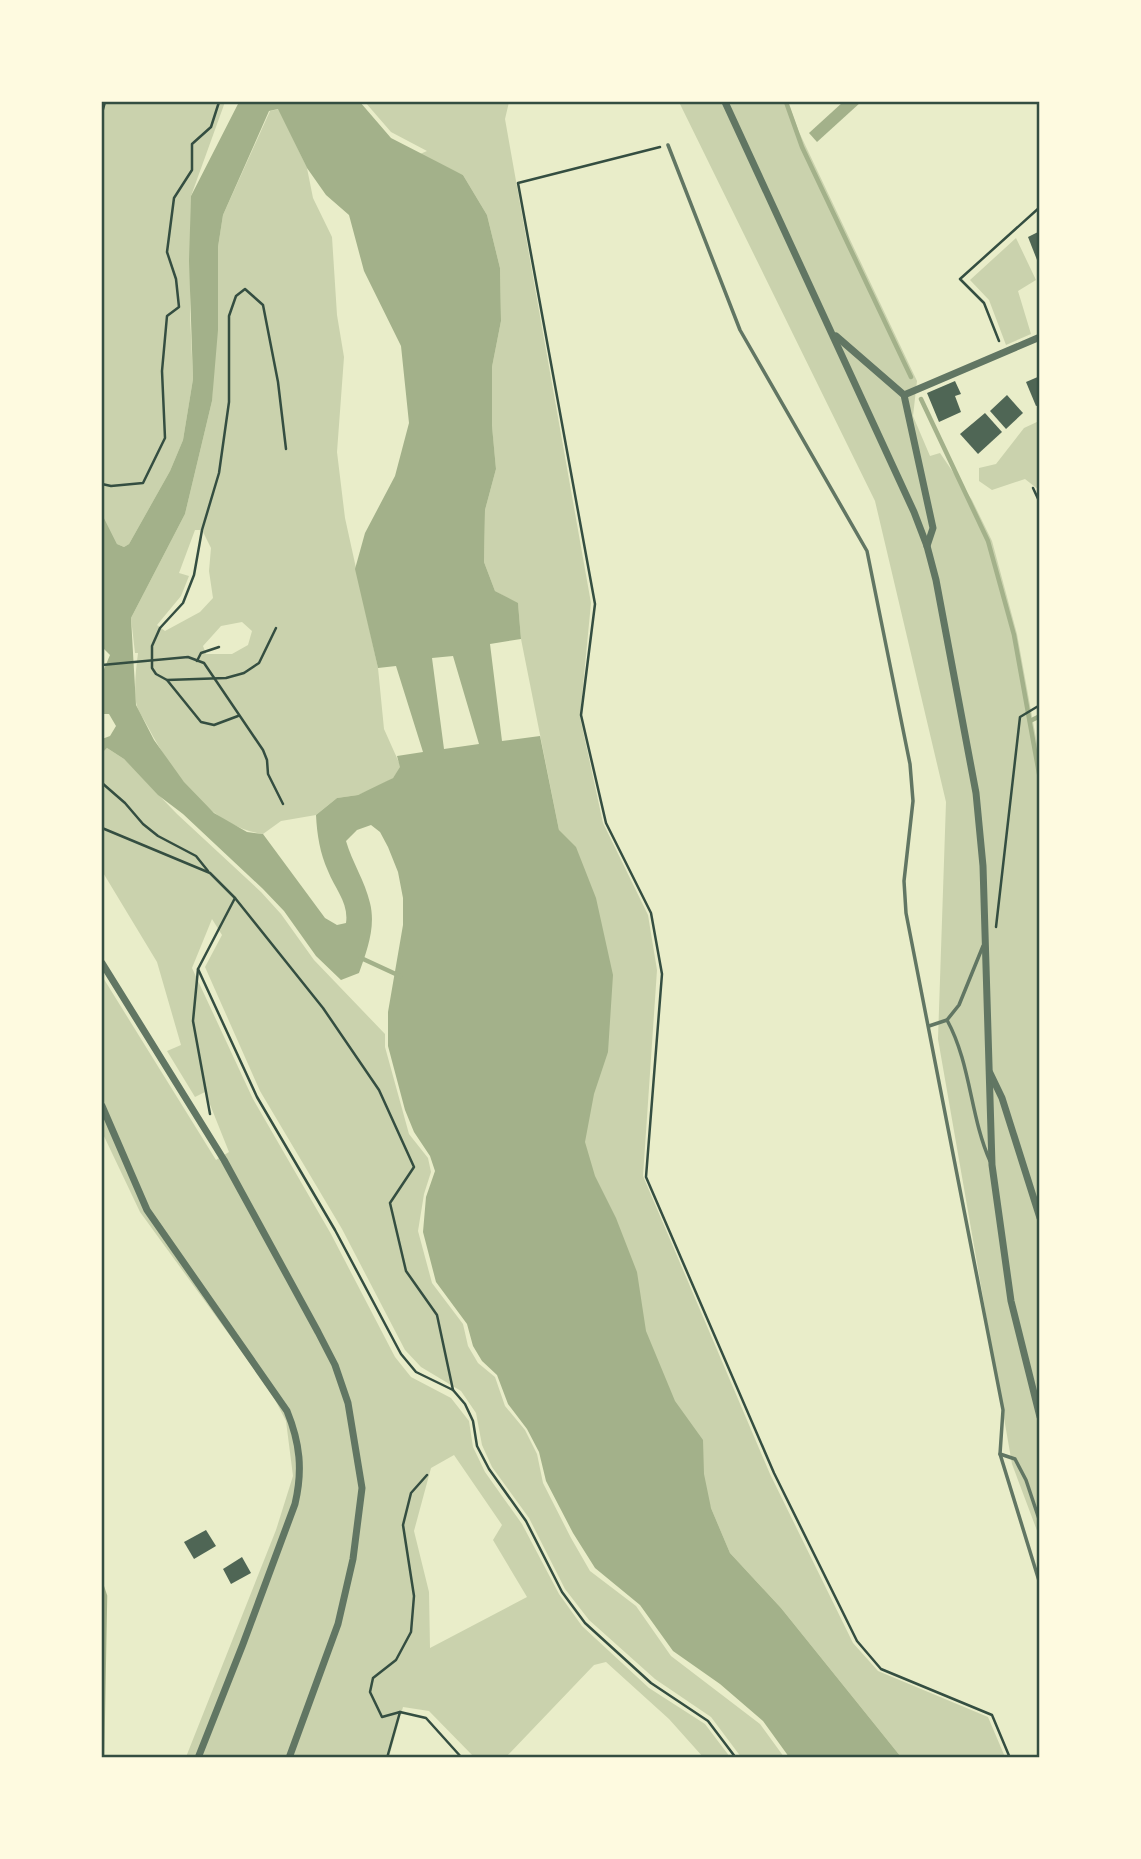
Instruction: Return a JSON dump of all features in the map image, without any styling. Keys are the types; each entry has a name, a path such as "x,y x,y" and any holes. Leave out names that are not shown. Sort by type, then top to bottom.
{"street":[{"path":"725,102 914,512 936,580 976,793 983,866 992,1165 1011,1301 1040,1417"},
{"path":"833,333 904,395 933,528 927,546"},
{"path":"904,395 1040,337"},
{"path":"102,963 205,1129 335,1365 348,1403 362,1488 353,1559 338,1624 289,1758"},
{"path":"988,1068 1002,1098 1040,1218"},
{"path":"102,1106 147,1210 287,1411 299,1447 300,1484 295,1504 198,1758"}],"lane":[{"path":"668,145 740,330 867,551 910,764 913,802 904,881 906,913 1003,1410 1000,1454 1040,1584"},
{"path":"929,1026 947,1020 958,1005 986,940"},
{"path":"947,1020 959,1042 981,1140 992,1165"},
{"path":"1000,1454 1015,1459 1026,1480 1040,1522"}],"path":[{"path":"102,113 105,102"},
{"path":"102,484 111,486 144,483 165,438 162,371 167,316 179,307 176,279 167,252 174,198 192,170 192,144 211,127 219,102"},
{"path":"668,145 518,183 595,604 582,715 606,824 651,913 662,974 646,1177 774,1473 858,1641 881,1669 992,1715 1010,1758"},
{"path":"1003,352 984,303 960,279 1040,207"},
{"path":"238,716 214,725 201,722 167,680 156,674 152,668 152,646 160,628 183,603 194,575 202,530 219,473 229,402 229,316 236,296 246,289 263,304 278,382 286,449"},
{"path":"1033,488 1040,503"},
{"path":"167,680 214,679 244,673 259,663 276,628"},
{"path":"197,661 201,653 219,647"},
{"path":"102,665 188,657 204,663 263,750 268,774 283,804"},
{"path":"986,940 998,925 1020,717 1040,705"},
{"path":"102,783 158,836 196,856 234,898 323,1009 379,1090 414,1167 390,1203 406,1270 437,1315 453,1390"},
{"path":"102,828 210,873"},
{"path":"205,1129 210,1116 193,1021 194,994 198,969 234,898"},
{"path":"198,969 257,1097 335,1230 401,1354 416,1372 453,1390 465,1404 473,1421 477,1446 488,1469 526,1521 562,1592 585,1623 651,1683 708,1721 736,1758"},
{"path":"427,1475 411,1493 403,1525 414,1597 411,1632 396,1660 373,1678 370,1692 382,1717 400,1712 426,1718 462,1758"},
{"path":"387,1758 400,1712"}],"shaded area":[{"path":"102,102 225,102 191,196 190,314 193,379 183,440 170,471 129,544 124,547 117,544 102,514"},
{"path":"239,102 360,102 391,138 463,175 487,215 500,268 501,321 492,367 492,426 496,469 485,510 484,562 495,591 518,603 521,639 490,644 502,741 540,736 559,830 576,847 596,898 613,975 608,1052 594,1094 585,1142 595,1176 616,1218 637,1272 646,1331 675,1401 703,1440 704,1474 711,1508 730,1553 781,1608 901,1757 789,1757 763,1721 720,1684 673,1651 640,1605 595,1568 573,1533 546,1481 539,1452 527,1429 508,1404 497,1375 482,1361 473,1346 467,1324 436,1282 423,1232 426,1197 435,1171 430,1156 414,1132 405,1110 388,1046 388,1012 403,925 403,898 398,872 380,832 371,825 357,830 346,841 368,895 372,921 368,948 359,973 341,980 316,956 284,911 263,889 183,814 158,795 124,759 107,748 102,753 102,739 110,736 116,726 109,714 102,714 102,674 110,655 102,647 102,514 117,544 124,547 129,544 170,471 183,440 193,379 189,261 191,196","holes":["278,109 307,168 326,195 349,215 364,271 401,346 409,423 395,476 365,533 355,569 378,668 396,666 423,752 397,756 400,767 393,778 358,795 337,798 316,815 323,857 345,909 346,923 337,925 325,918 263,834 247,832 214,813 184,782 154,740 136,705 131,618 185,514 212,401 218,330 218,247 223,215 269,111","453,656 479,744 444,749 432,658"]},
{"path":"365,102 509,102 505,119 591,603 580,717 603,823 648,915 657,970 643,1176 770,1474 853,1643 878,1671 988,1717 1005,1757 901,1757 781,1608 730,1553 711,1508 549,1179 559,830 521,639 518,604 495,591 484,562 485,510 496,469 492,427 492,367 501,321 500,268 487,215 463,175 420,154 427,151 391,132"},
{"path":"679,102 788,102 799,132 917,381 913,416 930,456 940,453 972,500 992,541 1017,634 1040,760 1039,1536 1012,1464 938,1039 946,802 875,501"},
{"path":"843,102 861,102 817,142 809,133"},
{"path":"279,109 307,168 313,198 332,237 337,315 344,357 337,452 345,518 378,668 384,729 401,767 393,778 375,788 358,795 337,798 316,815 281,821 263,834 226,821 209,809 181,778 157,744 136,702 138,653 135,653 131,618 185,514 212,401 218,247 223,215 270,111","holes":["195,530 202,530 211,548 209,571 213,598 200,612 165,631 157,625 181,596 189,576 179,573","242,622 252,631 248,645 232,654 206,654 203,646 221,626"]},
{"path":"1016,238 1036,280 1018,291 1031,334 1006,345 989,300 970,280"},
{"path":"1039,421 1039,490 1025,479 992,490 979,481 979,468 996,464 1024,428"},
{"path":"107,748 124,759 177,814 261,892 281,914 314,960 385,1034 385,1047 409,1134 428,1158 431,1172 424,1194 418,1231 432,1283 463,1324 468,1346 478,1363 495,1377 505,1406 525,1430 537,1454 543,1483 571,1538 590,1571 636,1606 671,1656 760,1724 784,1757 741,1757 711,1717 655,1679 589,1620 565,1589 529,1518 492,1467 482,1445 476,1413 461,1391 421,1367 405,1350 342,1229 260,1091 205,967 222,935 212,919 192,968 253,1099 331,1234 395,1357 411,1377 451,1398 469,1421 473,1447 485,1472 522,1524 559,1594 582,1626 649,1688 705,1724 730,1757 703,1757 669,1719 606,1662 594,1665 506,1757 474,1757 429,1711 403,1707 389,1757 186,1757 276,1530 293,1476 286,1421 271,1392 140,1212 102,1132 102,976 216,1160 229,1152 205,1092 195,1097 167,1051 181,1045 157,962 102,871 102,753","holes":["454,1455 502,1525 493,1540 527,1597 430,1648 429,1592 414,1531 431,1468"]}],"building":[{"path":"1040,231 1040,265 1039,265 1028,237"},
{"path":"1040,376 1040,405 1036,406 1026,382"},
{"path":"955,381 961,394 955,396 961,412 939,422 927,393"},
{"path":"1007,395 1023,413 1006,429 990,411"},
{"path":"985,413 1002,432 978,454 960,434"},
{"path":"206,1530 216,1546 194,1559 184,1542"},
{"path":"242,1557 251,1573 231,1584 223,1569"}],"waterway":[{"path":"786,102 802,147 911,377"},
{"path":"921,399 988,541 1014,635 1040,779"},
{"path":"1030,721 1040,716"},
{"path":"361,958 400,976"},
{"path":"102,1587 105,1596 102,1758"}]}
